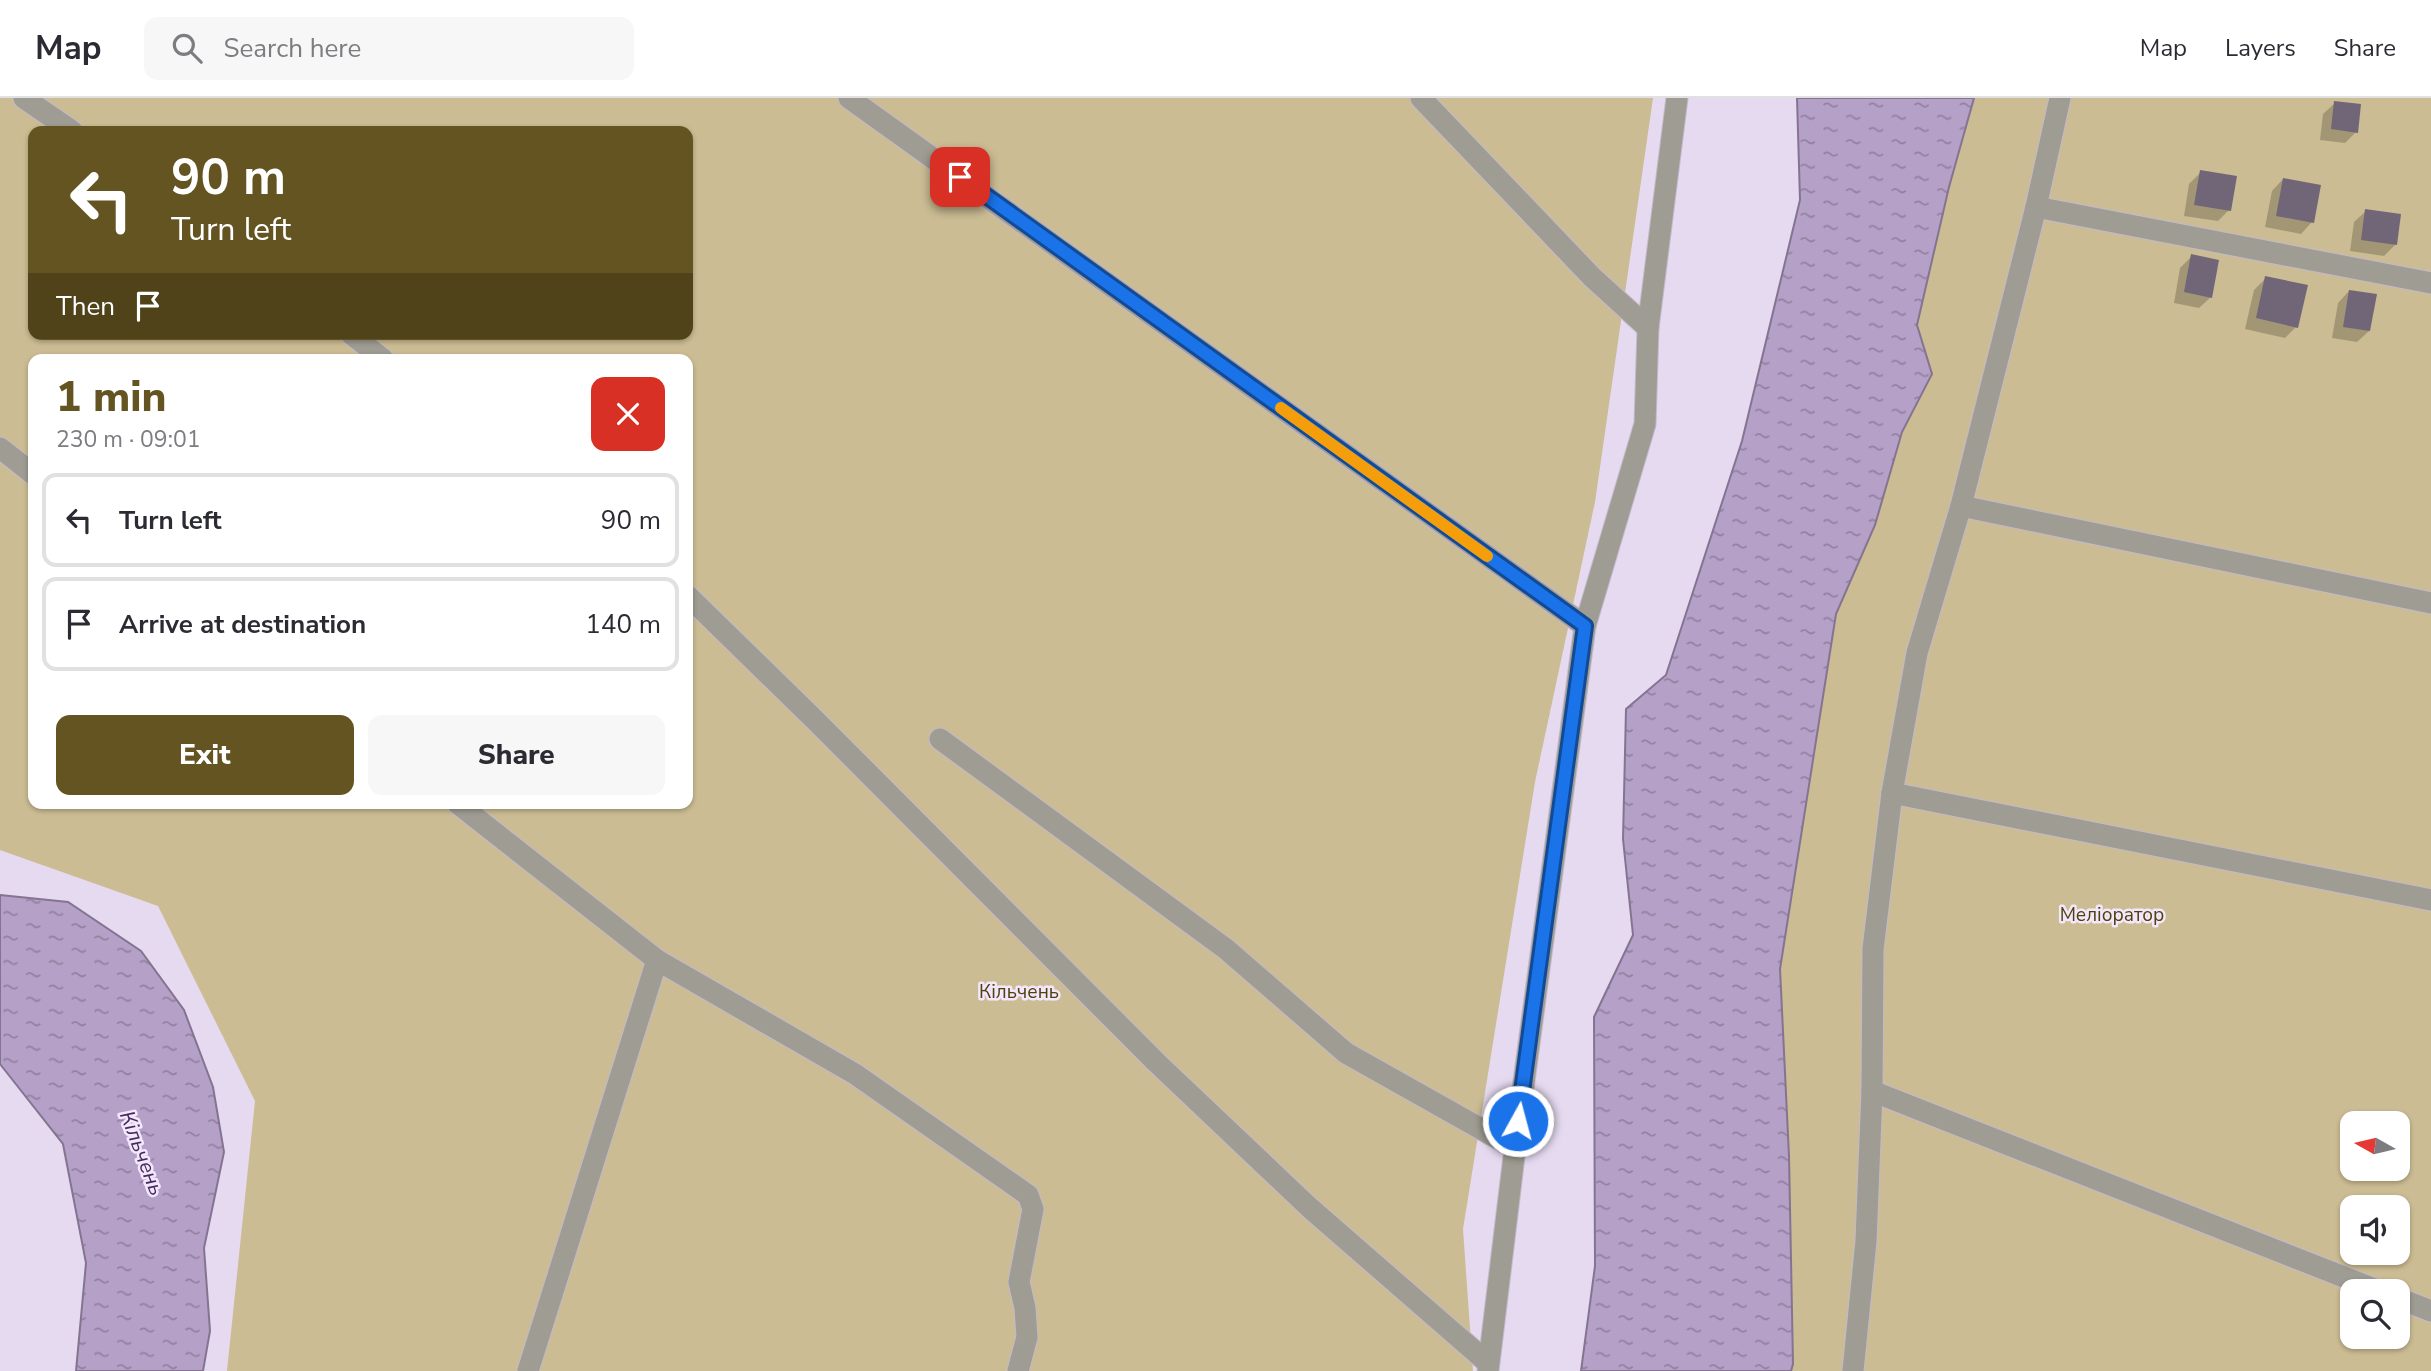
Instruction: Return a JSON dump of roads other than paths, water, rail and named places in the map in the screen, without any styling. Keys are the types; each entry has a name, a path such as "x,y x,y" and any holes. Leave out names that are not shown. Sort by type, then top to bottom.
{"street":[{"path":"24,98 65,126"},
{"path":"849,98 1585,626"},
{"path":"1421,98 1592,277 1648,328"},
{"path":"1488,1366 1585,626 1646,424 1648,328 1677,98"},
{"path":"1853,1371 1866,1241 1872,1091 1873,949 1892,793 1917,653 1961,506 2036,207 2060,98"},
{"path":"2036,207 2431,283"},
{"path":"359,340 377,354"},
{"path":"0,448 28,470"},
{"path":"1961,506 2431,603"},
{"path":"693,601 1167,1072 1310,1208 1488,1366"},
{"path":"940,739 1226,949 1346,1053 1515,1147"},
{"path":"1892,793 2431,900"},
{"path":"465,809 657,960 855,1073 1028,1195 1033,1209 1019,1282 1025,1308 1027,1337 1018,1371"},
{"path":"528,1371 657,960"},
{"path":"1872,1091 2349,1279"},
{"path":"2410,1303 2431,1311"}],"water":[{"path":"1797,98 1974,98 1949,187 1917,325 1932,374 1902,432 1875,525 1836,614 1780,969 1789,1156 1793,1364 1791,1371 1581,1371 1595,1266 1594,1017 1633,935 1623,839 1626,709 1666,675 1742,441 1800,200"},
{"name":"Кільчень","path":"0,895 68,902 141,951 184,1010 213,1087 224,1152 204,1248 210,1331 203,1371 76,1371 86,1263 63,1144 0,1064"}],"park label":[{"name":"Меліоратор","path":"2112,914"}]}
